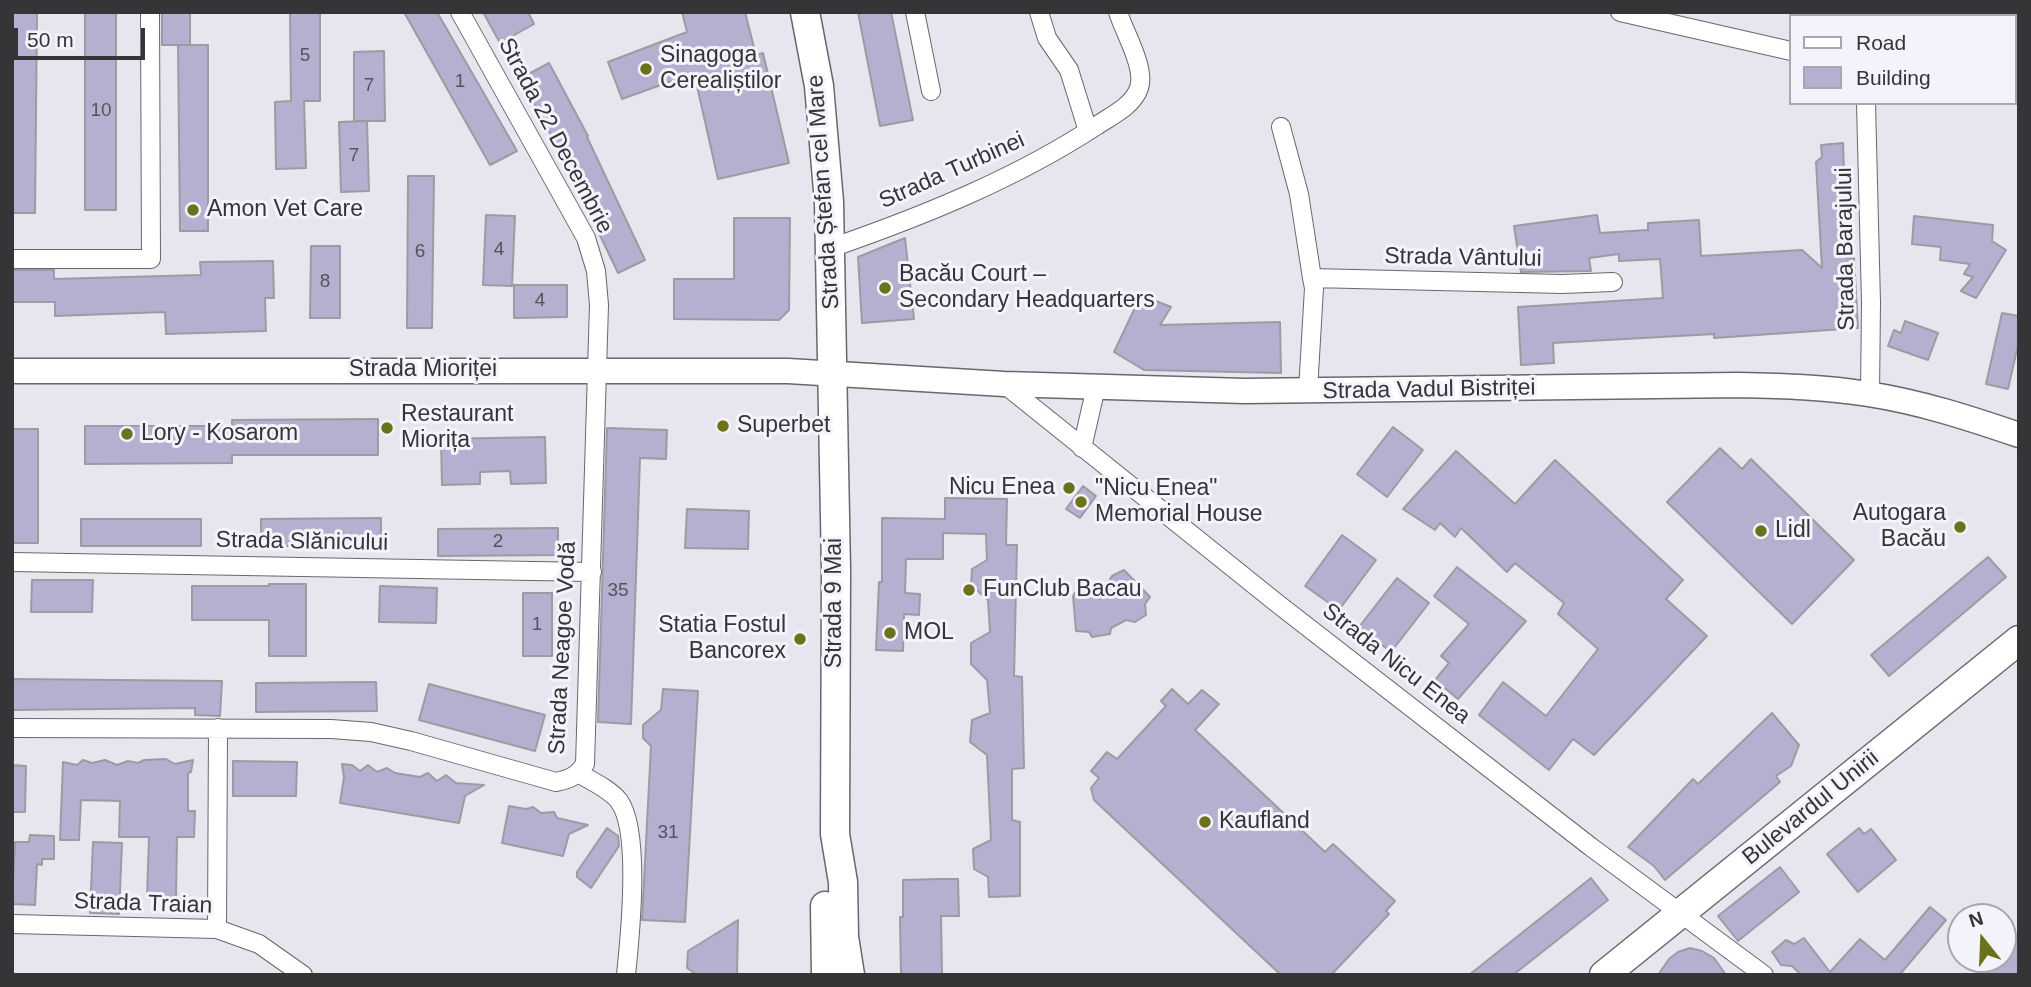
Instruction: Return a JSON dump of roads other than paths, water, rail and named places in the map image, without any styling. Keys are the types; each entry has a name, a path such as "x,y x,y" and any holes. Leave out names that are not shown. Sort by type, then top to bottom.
{"main road":[{"name":"Strada Ștefan cel Mare","path":"804,12 819,86 824,131 831,247 833,372"},
{"name":"Strada Mioriței","path":"12,371 833,372"},
{"name":"Strada Vadul Bistriței","path":"833,372 1004,384 1308,391 1738,385 1802,387 1870,394 1965,416 2019,435"},
{"name":"Strada 9 Mai","path":"830,972 825,883 835,834 836,570 833,372"},
{"name":"Bulevardul Unirii","path":"1604,975 2019,640"}],"street":[{"path":"12,259 151,259 150,12"},
{"name":"Strada 22 Decembrie","path":"460,12 586,238 596,271 599,305 597,370"},
{"path":"915,12 931,91"},
{"path":"1039,12 1047,38 1069,70 1088,131"},
{"name":"Strada Turbinei","path":"831,247 881,230 1006,177 1123,108 1139,87 1141,77 1118,12"},
{"path":"1620,12 1790,51"},
{"name":"Strada Barajului","path":"1866,105 1871,303 1870,394"},
{"path":"1281,127 1299,194 1314,288 1308,391"},
{"name":"Strada Vântului","path":"1312,278 1548,284 1613,282"},
{"name":"Strada Neagoe Vodă","path":"12,728 331,729 371,732 556,782 570,779 585,764 587,747 597,370"},
{"name":"Strada Nicu Enea","path":"1004,384 1257,588 1547,813 1764,975"},
{"path":"1082,448 1096,387"},
{"name":"Strada Slănicului","path":"12,562 592,572"},
{"path":"216,929 218,728"},
{"path":"578,773 620,802 630,831 632,854 625,975"},
{"name":"Strada Traian","path":"12,924 216,929 259,944 303,975"}],"place":[{"name":"Sinagoga Cerealiștilor","path":"646,69"},
{"name":"Amon Vet Care","path":"193,210"},
{"name":"Bacău Court – Secondary Headquarters","path":"885,288"},
{"name":"Superbet","path":"723,426"},
{"name":"Restaurant Miorița","path":"387,428"},
{"name":"Lory - Kosarom","path":"127,434"},
{"name":"Nicu Enea","path":"1069,488"},
{"name":"\"Nicu Enea\" Memorial House","path":"1081,502"},
{"name":"Autogara Bacău","path":"1960,527"},
{"name":"Lidl","path":"1761,531"},
{"name":"FunClub Bacau","path":"969,590"},
{"name":"MOL","path":"890,633"},
{"name":"Statia Fostul Bancorex","path":"800,639"},
{"name":"Kaufland","path":"1205,822"}]}
